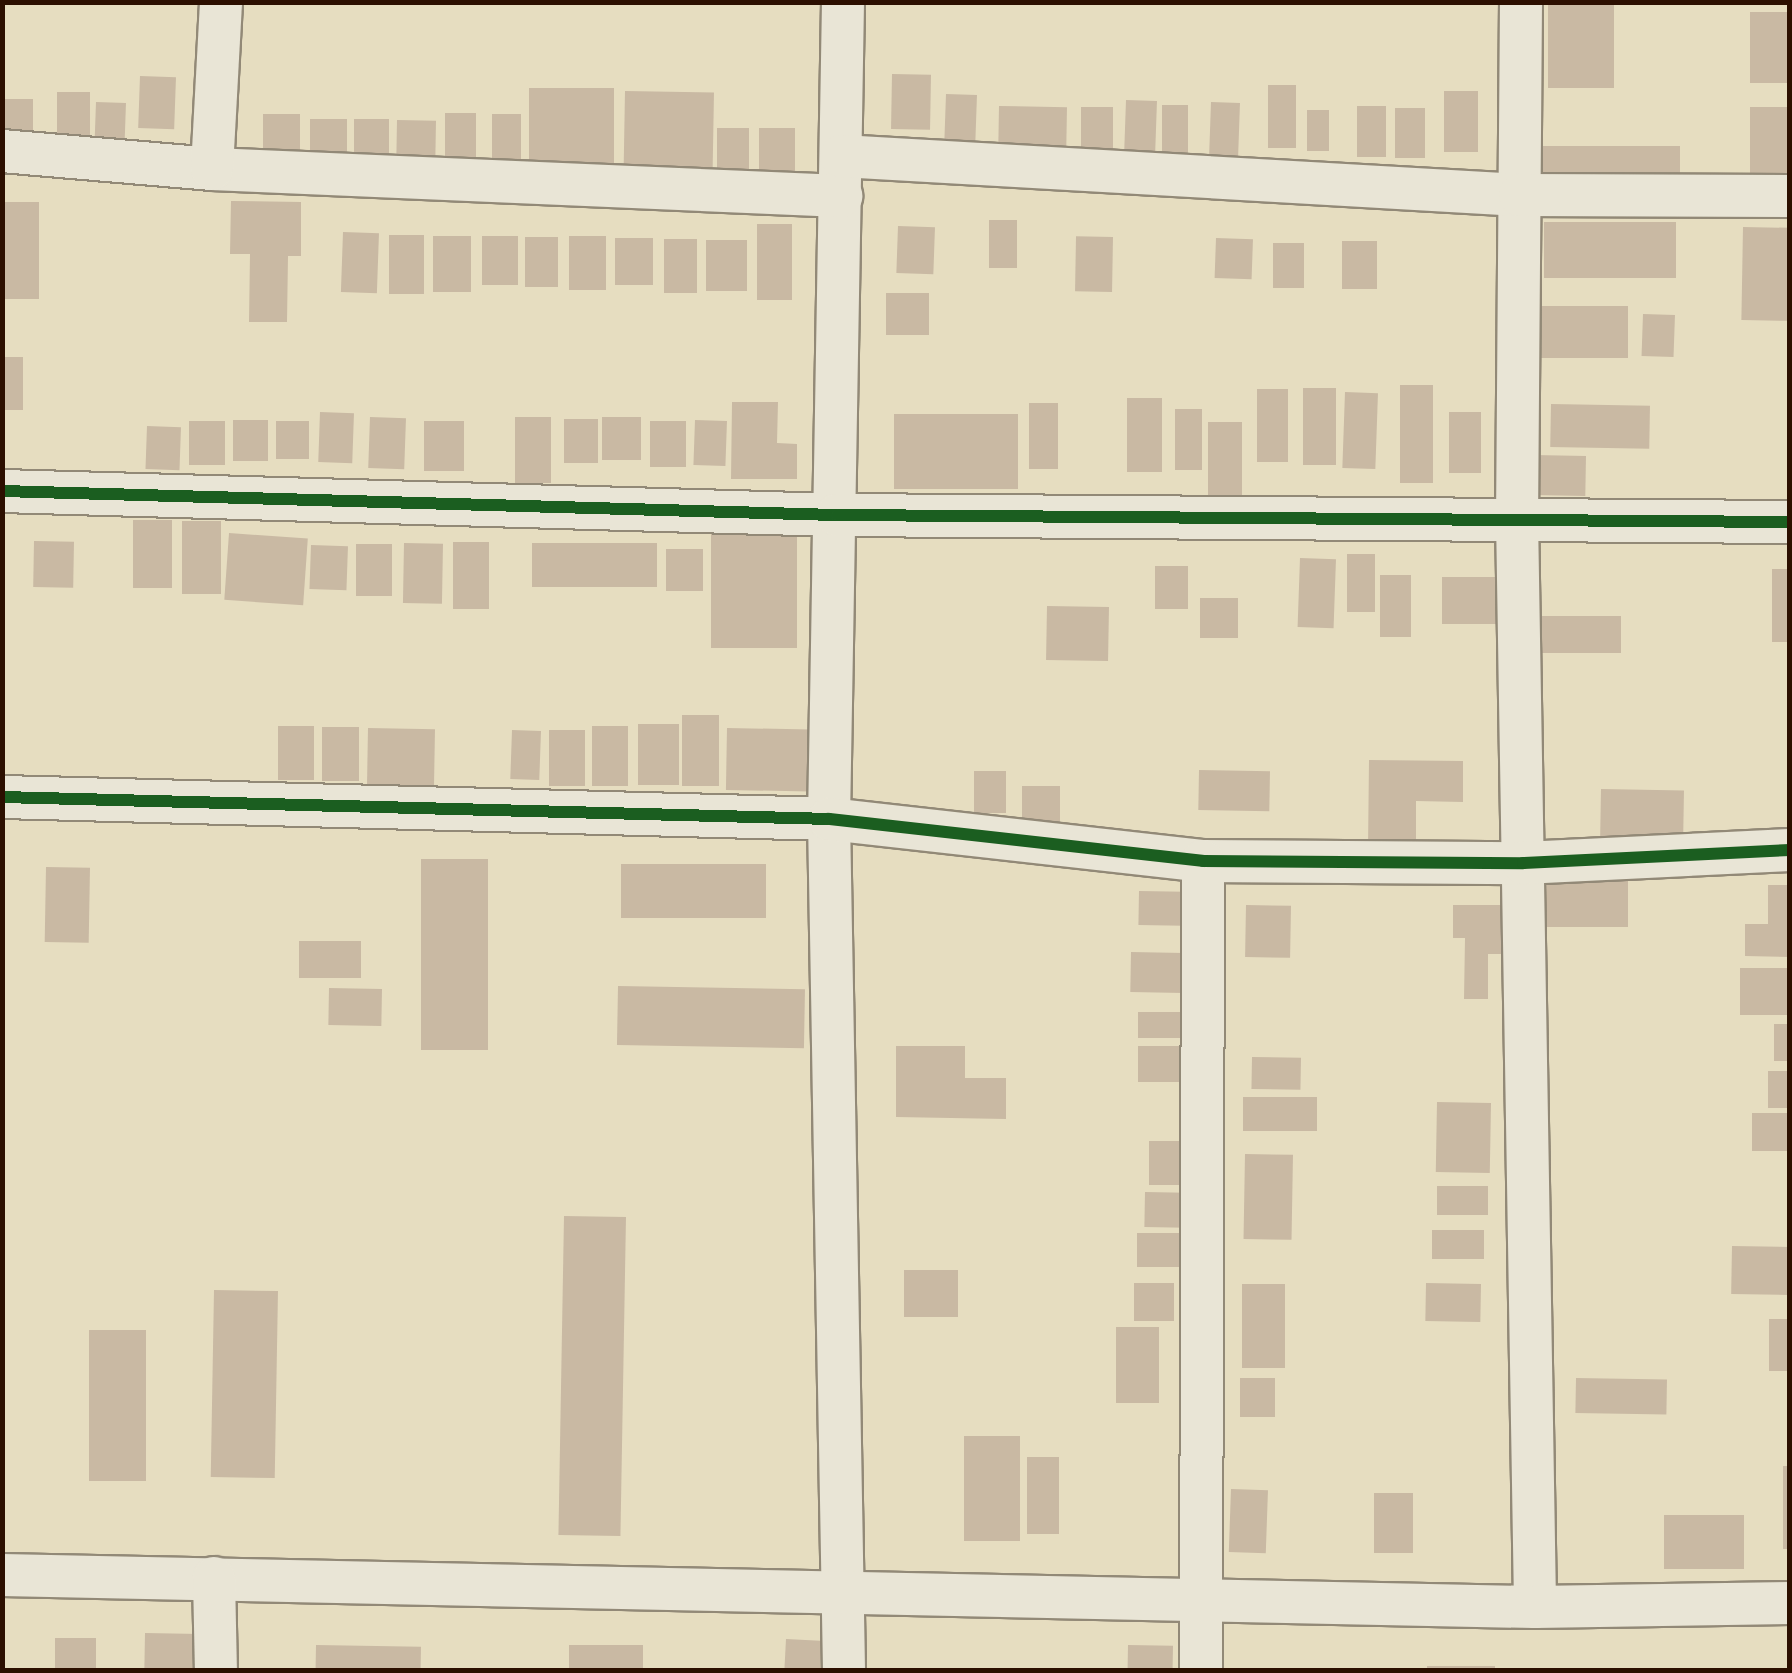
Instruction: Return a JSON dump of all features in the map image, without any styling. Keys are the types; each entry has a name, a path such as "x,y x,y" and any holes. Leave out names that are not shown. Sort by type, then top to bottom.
{"street":[{"path":"212,169 221,2"},
{"path":"842,2 837,515 829,819 844,1670"},
{"path":"1521,2 1517,518 1535,1607"},
{"path":"2,151 212,169 841,176 1520,195 1790,196"},
{"path":"2,491 837,515 1790,522"},
{"path":"2,797 829,819 1203,861 1523,863 1790,850"},
{"path":"1202,1670 1203,861"},
{"path":"2,1575 841,1589 1535,1607 1790,1603"},
{"path":"214,1578 216,1670"}],"building":[{"path":"1548,2 1614,2 1614,88 1548,88"},
{"path":"1750,12 1790,12 1790,83 1750,83"},
{"path":"892,74 931,75 930,130 891,129"},
{"path":"140,76 176,77 174,129 138,128"},
{"path":"1268,85 1296,85 1296,148 1268,148"},
{"path":"529,88 614,88 614,177 529,177"},
{"path":"625,91 714,93 712,180 623,178"},
{"path":"1444,91 1478,91 1478,152 1444,152"},
{"path":"57,92 90,92 90,152 57,152"},
{"path":"946,94 977,95 975,152 944,151"},
{"path":"2,99 33,99 33,147 2,147"},
{"path":"1126,100 1157,101 1155,155 1124,154"},
{"path":"96,102 126,103 124,146 94,145"},
{"path":"1211,102 1240,103 1238,173 1209,172"},
{"path":"1162,105 1188,105 1188,170 1162,170"},
{"path":"999,106 1067,107 1066,156 998,155"},
{"path":"1357,106 1386,106 1386,157 1357,157"},
{"path":"1081,107 1113,107 1113,152 1081,152"},
{"path":"1750,107 1790,107 1790,190 1750,190"},
{"path":"1395,108 1425,108 1425,158 1395,158"},
{"path":"1307,110 1329,110 1329,151 1307,151"},
{"path":"445,113 476,113 476,165 445,165"},
{"path":"263,114 300,114 300,164 263,164"},
{"path":"492,114 521,114 521,161 492,161"},
{"path":"310,119 347,119 347,167 310,167"},
{"path":"354,119 389,119 389,161 354,161"},
{"path":"397,120 436,121 435,163 396,162"},
{"path":"717,128 749,128 749,174 717,174"},
{"path":"759,128 795,128 795,173 759,173"},
{"path":"1537,146 1680,146 1680,187 1537,187"},
{"path":"231,201 301,202 301,256 288,256 287,322 249,322 250,254 230,254"},
{"path":"2,202 39,202 39,299 2,299"},
{"path":"989,220 1017,220 1017,268 989,268"},
{"path":"1544,222 1676,222 1676,278 1544,278"},
{"path":"757,224 792,224 792,300 757,300"},
{"path":"898,226 935,227 933,274 896,273"},
{"path":"1743,227 1790,228 1788,321 1741,320"},
{"path":"343,232 379,233 377,293 341,292"},
{"path":"389,235 424,235 424,294 389,294"},
{"path":"433,236 471,236 471,292 433,292"},
{"path":"482,236 518,236 518,285 482,285"},
{"path":"569,236 606,236 606,290 569,290"},
{"path":"1076,236 1113,237 1112,292 1075,291"},
{"path":"525,237 558,237 558,287 525,287"},
{"path":"615,238 653,238 653,285 615,285"},
{"path":"1216,238 1253,239 1252,279 1215,278"},
{"path":"664,239 697,239 697,293 664,293"},
{"path":"706,240 747,240 747,291 706,291"},
{"path":"1342,241 1377,241 1377,289 1342,289"},
{"path":"1273,243 1304,243 1304,288 1273,288"},
{"path":"886,293 929,293 929,335 886,335"},
{"path":"1535,306 1628,306 1628,358 1535,358"},
{"path":"1643,314 1675,315 1674,357 1642,356"},
{"path":"2,357 23,357 23,410 2,410"},
{"path":"1400,385 1433,385 1433,483 1400,483"},
{"path":"1303,388 1336,388 1336,465 1303,465"},
{"path":"1257,389 1288,389 1288,462 1257,462"},
{"path":"1345,392 1378,393 1375,469 1342,468"},
{"path":"1127,398 1162,398 1162,472 1127,472"},
{"path":"732,402 778,402 777,443 797,444 797,479 731,479"},
{"path":"1029,403 1058,403 1058,469 1029,469"},
{"path":"1551,404 1650,406 1649,449 1550,447"},
{"path":"1175,409 1202,409 1202,470 1175,470"},
{"path":"320,412 354,413 352,463 318,462"},
{"path":"1449,412 1481,412 1481,473 1449,473"},
{"path":"894,414 1018,414 1018,489 894,489"},
{"path":"370,417 406,418 404,469 368,468"},
{"path":"515,417 551,417 551,483 515,483"},
{"path":"602,417 641,417 641,460 602,460"},
{"path":"564,419 598,419 598,463 564,463"},
{"path":"233,420 268,420 268,461 233,461"},
{"path":"695,420 727,421 725,466 693,465"},
{"path":"189,421 225,421 225,465 189,465"},
{"path":"276,421 309,421 309,459 276,459"},
{"path":"424,421 464,421 464,471 424,471"},
{"path":"650,421 686,421 686,467 650,467"},
{"path":"1208,422 1242,422 1242,499 1208,499"},
{"path":"147,426 181,427 179,470 145,469"},
{"path":"1534,455 1586,456 1585,496 1533,495"},
{"path":"133,520 172,520 172,588 133,588"},
{"path":"182,521 221,521 221,594 182,594"},
{"path":"711,526 797,526 797,648 711,648"},
{"path":"229,533 308,539 303,605 224,600"},
{"path":"34,541 74,542 73,588 33,587"},
{"path":"453,542 489,542 489,609 453,609"},
{"path":"404,543 443,544 442,604 403,603"},
{"path":"532,543 657,543 657,587 532,587"},
{"path":"356,544 392,544 392,596 356,596"},
{"path":"311,545 348,546 346,590 309,589"},
{"path":"666,549 703,549 703,591 666,591"},
{"path":"1347,554 1375,554 1375,612 1347,612"},
{"path":"1300,558 1336,559 1334,628 1298,627"},
{"path":"1155,566 1188,566 1188,609 1155,609"},
{"path":"1772,569 1790,569 1790,642 1772,642"},
{"path":"1380,575 1411,575 1411,637 1380,637"},
{"path":"1442,577 1506,577 1506,624 1442,624"},
{"path":"1200,598 1238,598 1238,638 1200,638"},
{"path":"1047,606 1109,607 1108,661 1046,660"},
{"path":"1542,616 1621,616 1621,653 1542,653"},
{"path":"682,715 719,715 719,786 682,786"},
{"path":"638,724 679,724 679,785 638,785"},
{"path":"278,726 314,726 314,780 278,780"},
{"path":"592,726 628,726 628,786 592,786"},
{"path":"322,727 359,727 359,781 322,781"},
{"path":"368,728 435,729 434,796 367,795"},
{"path":"727,728 810,729 809,791 726,790"},
{"path":"512,730 541,731 539,780 510,779"},
{"path":"549,730 585,730 585,786 549,786"},
{"path":"1369,760 1463,761 1463,802 1416,801 1416,849 1368,849"},
{"path":"1199,770 1270,771 1269,811 1198,810"},
{"path":"974,771 1006,771 1006,813 974,813"},
{"path":"1022,786 1060,786 1060,825 1022,825"},
{"path":"1601,789 1684,790 1683,839 1600,838"},
{"path":"421,859 488,859 488,1050 421,1050"},
{"path":"621,864 766,864 766,918 621,918"},
{"path":"46,867 90,868 89,943 45,942"},
{"path":"1539,876 1628,876 1628,927 1539,927"},
{"path":"1768,885 1790,885 1790,957 1745,956 1745,924 1768,924"},
{"path":"1139,891 1184,892 1183,926 1138,925"},
{"path":"1246,905 1291,906 1290,958 1245,957"},
{"path":"1453,905 1508,905 1508,954 1488,954 1488,999 1464,999 1465,938 1453,938"},
{"path":"299,941 361,941 361,978 299,978"},
{"path":"1131,952 1184,953 1183,993 1130,992"},
{"path":"1740,968 1790,968 1790,1015 1740,1015"},
{"path":"618,986 805,989 804,1048 617,1045"},
{"path":"329,988 382,989 381,1026 328,1025"},
{"path":"1138,1012 1182,1012 1182,1038 1138,1038"},
{"path":"1774,1024 1790,1024 1790,1061 1774,1061"},
{"path":"896,1046 965,1046 965,1078 1006,1078 1006,1119 896,1117"},
{"path":"1138,1046 1184,1046 1184,1082 1138,1082"},
{"path":"1252,1057 1301,1058 1300,1090 1251,1089"},
{"path":"1768,1071 1790,1071 1790,1108 1768,1108"},
{"path":"1243,1097 1317,1097 1317,1131 1243,1131"},
{"path":"1437,1102 1491,1103 1490,1173 1436,1172"},
{"path":"1752,1113 1790,1113 1790,1151 1752,1151"},
{"path":"1149,1141 1191,1141 1191,1185 1149,1185"},
{"path":"1245,1154 1293,1155 1292,1240 1244,1239"},
{"path":"1437,1186 1488,1186 1488,1215 1437,1215"},
{"path":"1145,1192 1186,1193 1185,1228 1144,1227"},
{"path":"564,1216 626,1217 620,1536 558,1535"},
{"path":"1432,1230 1484,1230 1484,1259 1432,1259"},
{"path":"1137,1233 1181,1233 1181,1267 1137,1267"},
{"path":"1732,1246 1790,1247 1789,1295 1731,1294"},
{"path":"904,1270 958,1270 958,1317 904,1317"},
{"path":"1134,1283 1174,1283 1174,1321 1134,1321"},
{"path":"1426,1283 1481,1284 1480,1322 1425,1321"},
{"path":"1242,1284 1285,1284 1285,1368 1242,1368"},
{"path":"214,1290 278,1291 275,1478 211,1477"},
{"path":"1769,1319 1790,1319 1790,1371 1769,1371"},
{"path":"1116,1327 1159,1327 1159,1403 1116,1403"},
{"path":"89,1330 146,1330 146,1481 89,1481"},
{"path":"1240,1378 1275,1378 1275,1417 1240,1417"},
{"path":"1576,1378 1667,1380 1666,1415 1575,1413"},
{"path":"964,1436 1020,1436 1020,1541 964,1541"},
{"path":"1027,1457 1059,1457 1059,1534 1027,1534"},
{"path":"1783,1466 1790,1466 1790,1549 1783,1549"},
{"path":"1231,1489 1268,1490 1266,1553 1229,1552"},
{"path":"1374,1493 1413,1493 1413,1553 1374,1553"},
{"path":"1664,1515 1744,1515 1744,1569 1664,1569"},
{"path":"145,1633 214,1634 213,1670 144,1670"},
{"path":"55,1638 96,1638 96,1670 55,1670"},
{"path":"786,1639 825,1641 823,1670 784,1670"},
{"path":"316,1645 421,1647 421,1670 316,1670"},
{"path":"569,1645 643,1645 643,1670 569,1670"},
{"path":"1128,1645 1173,1646 1173,1670 1128,1670"},
{"path":"1427,1666 1495,1666 1495,1670 1427,1670"}],"cycle path":[{"path":"2,491 837,515 1790,522"},
{"path":"2,797 829,819 1203,861 1523,863 1790,850"}]}
